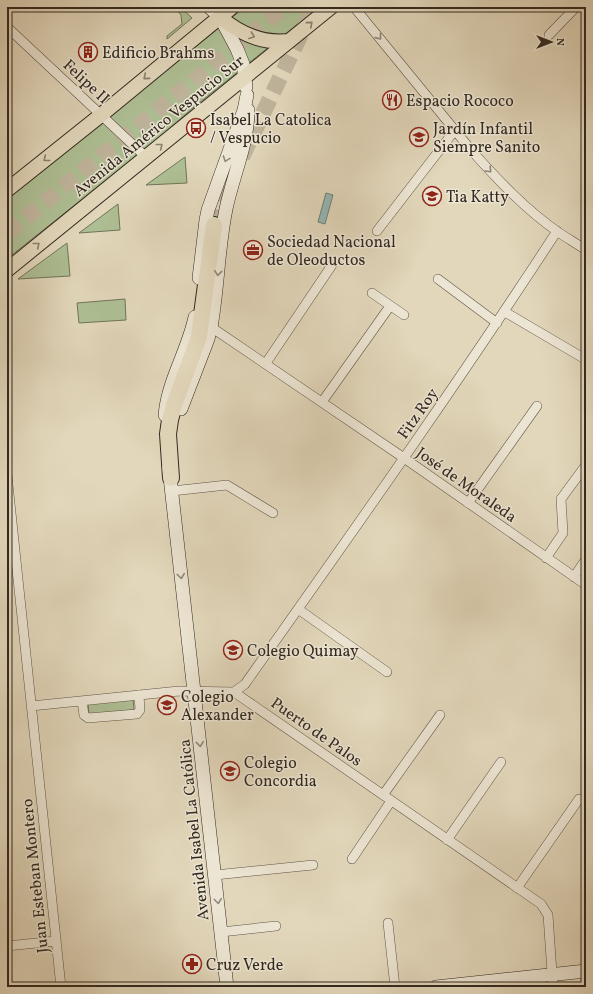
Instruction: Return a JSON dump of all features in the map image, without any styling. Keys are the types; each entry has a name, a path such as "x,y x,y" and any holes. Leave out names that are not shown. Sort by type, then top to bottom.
{"highway":[{"path":"171,485 168,434 170,420 199,337 214,225"}],"main road":[{"name":"Avenida Isabel La Católica","path":"171,485 172,434 176,419 208,339 211,327 225,216 246,138 247,126 247,95 243,64 238,49 220,17 209,7"},
{"path":"7,190 232,7"},
{"name":"Avenida Américo Vespucio Sur","path":"7,270 331,7"},
{"path":"220,17 228,24 248,36 270,41 289,41"},
{"name":"Avenida Isabel La Católica","path":"227,987 164,432 166,408 170,388 191,334 195,318 208,210 244,110 247,95"},
{"path":"436,987 552,981 586,970"}],"street":[{"path":"354,7 471,150 505,187 539,217 586,250"},
{"path":"549,35 576,7"},
{"name":"Felipe II","path":"7,27 146,157"},
{"path":"377,231 455,130"},
{"name":"Fitz Roy","path":"234,692 245,684 404,458 505,312 557,231"},
{"path":"266,363 332,265"},
{"path":"438,279 497,323"},
{"path":"372,293 404,315"},
{"path":"322,402 390,306"},
{"path":"505,312 585,359"},
{"name":"José de Moraleda","path":"211,327 404,458 586,586"},
{"path":"468,503 537,406"},
{"path":"546,558 563,533 560,499 586,464"},
{"name":"Juan Esteban Montero","path":"7,475 61,987"},
{"path":"171,485 227,485 273,513"},
{"path":"574,577 586,559"},
{"path":"298,609 387,672"},
{"path":"32,706 179,691 234,692"},
{"name":"Puerto de Palos","path":"234,692 541,904 548,915 552,981"},
{"path":"82,701 84,715 88,718 137,714 140,710 139,695"},
{"path":"352,859 387,798 440,715"},
{"path":"448,840 501,762"},
{"path":"517,888 579,799"},
{"path":"215,875 313,865"},
{"path":"388,924 395,987"},
{"path":"221,932 276,926"},
{"path":"7,946 56,941"}],"green space":[{"path":"175,7 180,7 192,18 167,39 167,36 182,24 181,15"},
{"path":"245,7 319,7 7,259 7,198"},
{"path":"185,157 187,183 146,185"},
{"path":"118,204 120,230 79,233"},
{"path":"67,243 70,276 18,279"},
{"path":"125,299 126,320 79,323 77,303"},
{"path":"133,699 134,710 89,714 88,703"}],"water":[{"path":"326,193 333,195 325,224 318,222"}],"tunnel":[{"path":"7,233 284,7"},
{"path":"242,157 314,7"},
{"path":"214,225 218,208 231,182"}],"place":[{"name":"Edificio Brahms","path":"88,52"},
{"name":"Espacio Rococo","path":"392,100"},
{"name":"Isabel La Catolica / Vespucio","path":"196,128"},
{"name":"Jardín Infantil Siempre Sanito","path":"419,137"},
{"name":"Tia Katty","path":"432,196"},
{"name":"Sociedad Nacional de Oleoductos","path":"253,250"},
{"name":"Colegio Quimay","path":"233,650"},
{"name":"Colegio Alexander","path":"167,705"},
{"name":"Colegio Concordia","path":"230,771"},
{"name":"Cruz Verde","path":"192,964"}]}
